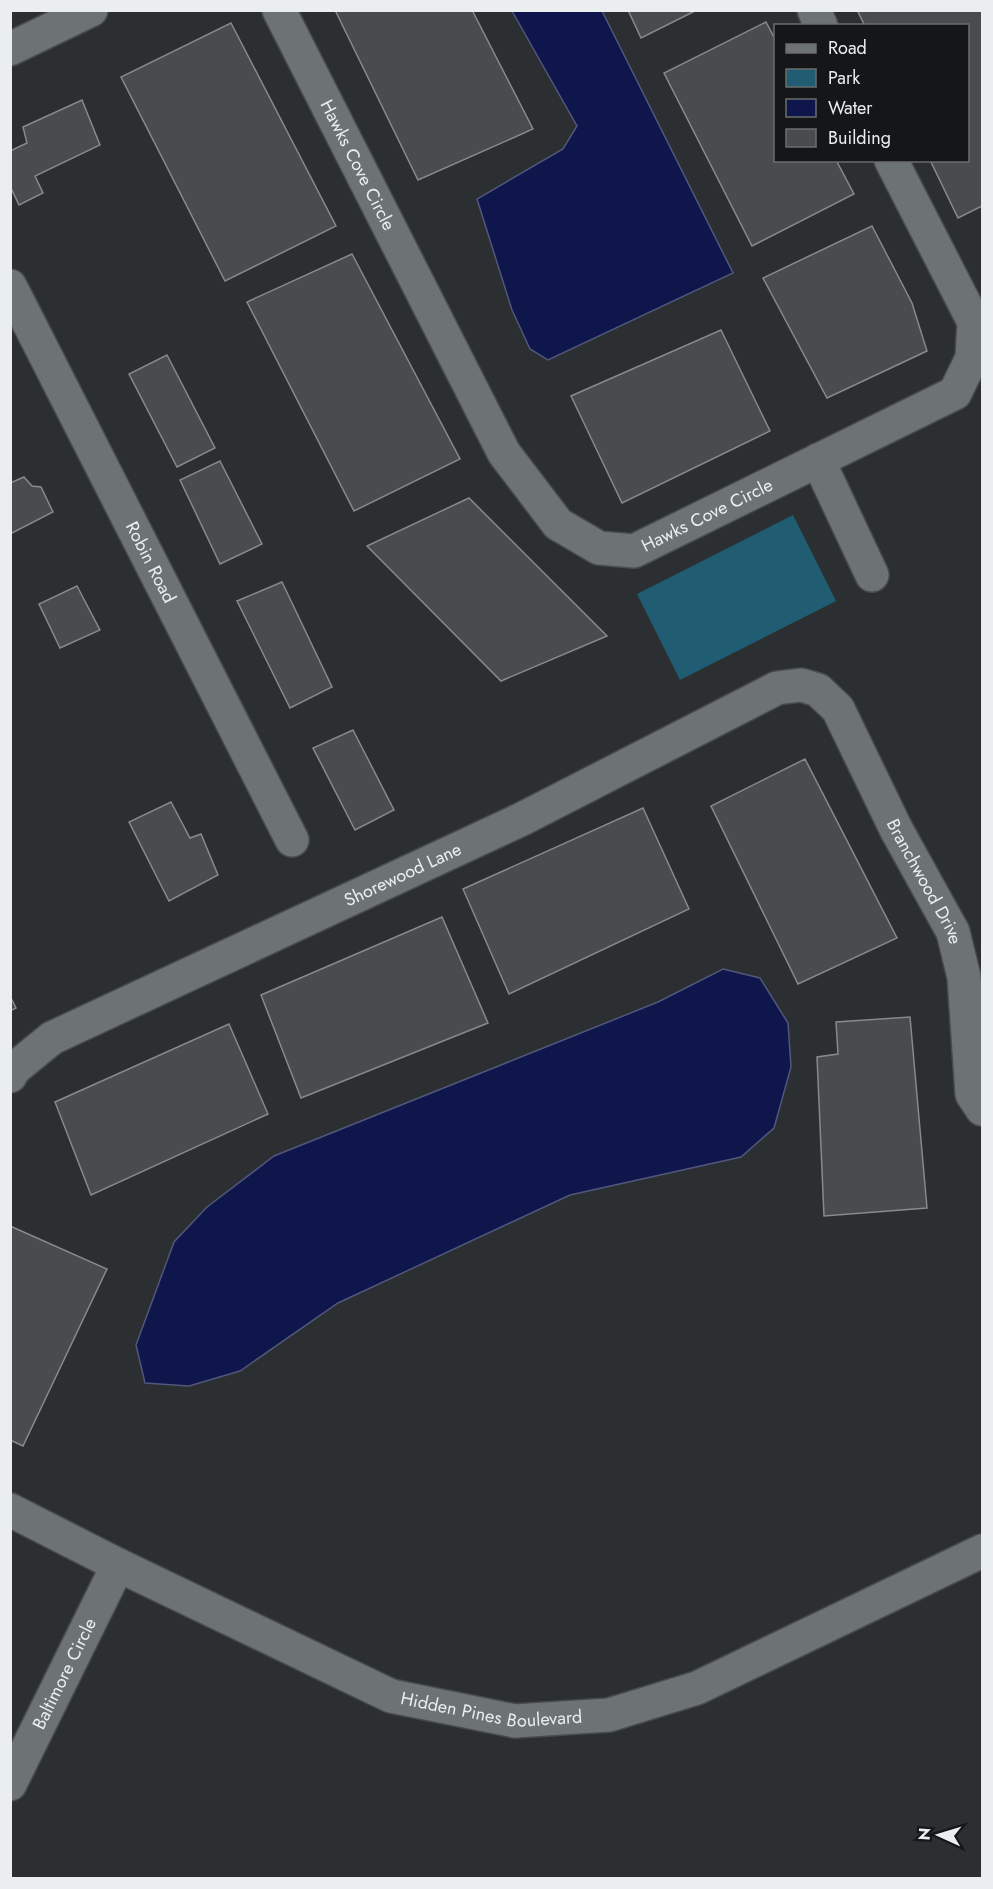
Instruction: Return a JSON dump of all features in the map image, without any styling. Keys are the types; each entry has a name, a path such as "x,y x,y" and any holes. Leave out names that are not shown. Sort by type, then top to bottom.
{"street":[{"path":"10,49 92,10"},
{"name":"Hawks Cove Circle","path":"279,10 504,453 558,524 599,548 634,551 955,393 972,358 974,322 892,162"},
{"path":"814,10 821,24"},
{"name":"Robin Road","path":"10,286 292,840"},
{"path":"818,460 872,575"},
{"name":"Shorewood Lane","path":"10,1076 14,1069 52,1038 522,819 777,688 801,685"},
{"name":"Branchwood Drive","path":"801,685 818,690 838,709 896,829 953,932 964,977 972,1094 982,1109"},
{"name":"Hidden Pines Boulevard","path":"10,1510 118,1565 391,1696 515,1721 609,1714 697,1688 982,1551"},
{"name":"Baltimore Circle","path":"10,1784 118,1565"}],"green space":[{"path":"793,515 836,601 680,680 637,594"}],"water":[{"path":"512,11 602,11 733,273 548,360 530,349 512,310 477,199 563,149 577,126"},
{"path":"723,969 760,978 788,1023 791,1067 774,1128 741,1157 570,1195 338,1303 240,1371 189,1386 145,1383 136,1345 174,1242 207,1207 274,1156 658,1002"}],"building":[{"path":"335,10 472,10 533,129 418,180"},
{"path":"628,10 697,10 641,38"},
{"path":"857,10 982,10 982,206 958,218 931,162 969,162 969,24 864,24"},
{"path":"766,22 774,37 774,162 837,162 854,194 752,246 664,73"},
{"path":"231,23 336,226 225,281 121,77"},
{"path":"82,100 100,145 35,176 43,193 19,205 10,186 10,151 27,143 23,127"},
{"path":"872,226 912,303 927,351 827,398 763,278"},
{"path":"352,254 460,459 354,511 247,302"},
{"path":"721,330 770,431 622,503 571,396"},
{"path":"167,355 215,448 177,467 129,374"},
{"path":"220,461 262,544 220,564 180,480"},
{"path":"24,477 32,486 41,487 53,512 10,534 10,483"},
{"path":"469,498 607,636 501,681 367,546"},
{"path":"282,582 332,687 290,708 237,601"},
{"path":"77,586 100,630 60,648 39,604"},
{"path":"353,730 394,810 355,830 313,748"},
{"path":"805,759 897,938 798,984 711,806"},
{"path":"171,802 190,838 201,834 218,875 169,901 129,822"},
{"path":"643,808 689,909 509,994 463,889"},
{"path":"442,917 488,1023 301,1098 261,995"},
{"path":"10,996 16,1008 10,1011"},
{"path":"910,1017 927,1208 824,1216 817,1057 838,1054 836,1022"},
{"path":"229,1024 268,1114 91,1195 55,1102"},
{"path":"10,1226 107,1269 23,1446 10,1440"}]}
